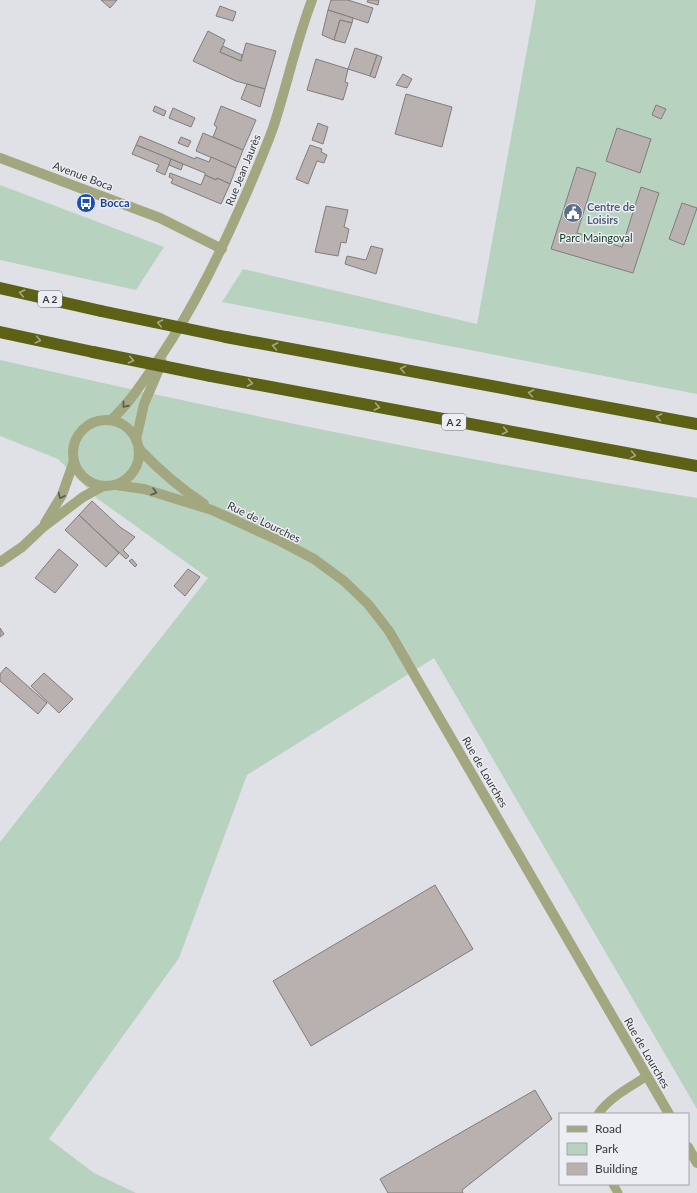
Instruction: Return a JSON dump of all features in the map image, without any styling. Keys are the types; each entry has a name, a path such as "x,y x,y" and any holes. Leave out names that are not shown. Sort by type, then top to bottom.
{"highway":[{"name":"A 2","path":"0,288 226,336 697,424"},
{"name":"A 2","path":"0,332 211,376 697,466"}],"street":[{"name":"Rue Jean Jaurès","path":"111,420 123,408 136,391 172,339 204,284 222,249 240,209 270,134 297,43 312,0"},
{"name":"Avenue Boca","path":"0,158 160,218 222,249"},
{"name":"Rue Jean Jaurès","path":"138,444 141,414 148,393 172,339"},
{"path":"42,528 62,495 74,461 74,446 77,437 83,429 96,422 111,420 124,426 131,432 138,444 139,459 135,469 125,480 116,485 103,486 93,483 78,471 74,461"},
{"name":"Rue de Lourches","path":"138,444 175,484 212,510"},
{"name":"Rue de Lourches","path":"116,485 144,489 212,510 282,542 325,566 357,592 389,631 668,1113"},
{"path":"0,562 22,547 42,528 83,497 103,486"},
{"path":"689,1149 697,1163"}],"lane":[{"path":"599,1113 610,1100 647,1076"}],"green space":[{"name":"Parc Maingoval","path":"536,0 697,0 697,394 222,302 243,269 477,324"},
{"path":"0,185 164,247 136,290 0,260"},
{"path":"0,360 347,435 609,484 697,498 697,1109 434,658 247,775 179,958 49,1139 94,1173 136,1193 0,1193 0,842 208,578 98,499 58,459 0,436"}],"building":[{"path":"101,0 117,0 110,8"},
{"path":"331,0 348,0 373,8 368,23 328,10"},
{"path":"368,0 379,0 378,5 367,2"},
{"path":"220,6 236,12 233,21 216,16"},
{"path":"328,10 353,18 352,23 340,20 334,40 322,35"},
{"path":"340,20 352,23 345,43 334,40"},
{"path":"208,31 225,40 220,52 241,61 246,43 276,51 265,89 236,81 193,61"},
{"path":"223,46 242,55 241,61 220,52"},
{"path":"355,48 377,55 370,76 348,69"},
{"path":"377,55 382,57 375,78 370,76"},
{"path":"316,59 348,69 345,82 348,83 343,100 307,90"},
{"path":"403,74 412,79 407,88 396,85"},
{"path":"247,84 265,89 260,107 241,99"},
{"path":"406,94 452,107 442,147 395,134"},
{"path":"656,105 666,109 661,119 652,115"},
{"path":"155,106 166,111 164,116 153,111"},
{"path":"221,106 256,120 243,150 213,137 217,127 214,125"},
{"path":"173,108 195,118 191,127 169,118"},
{"path":"318,123 328,127 323,144 312,140"},
{"path":"617,128 651,139 640,173 606,161"},
{"path":"203,133 243,150 236,168 196,151"},
{"path":"140,136 195,159 196,157 209,162 211,157 236,168 230,184 217,178 216,180 205,175 205,173 136,145"},
{"path":"181,137 191,141 188,147 178,143"},
{"path":"136,145 171,159 165,175 156,171 159,165 132,154"},
{"path":"310,145 322,149 321,152 327,155 324,163 317,161 308,184 296,179"},
{"path":"171,159 183,164 181,170 169,165"},
{"name":"Centre de Loisirs","path":"577,167 596,173 577,233 622,247 641,187 659,193 633,273 551,249"},
{"path":"170,173 201,185 205,175 216,180 217,178 230,184 221,204 171,183 173,179 169,177"},
{"path":"682,203 697,208 684,245 669,239"},
{"path":"326,206 348,210 344,227 349,229 346,243 341,242 338,256 315,252"},
{"path":"371,246 383,249 376,274 345,264 347,256 366,260"},
{"path":"92,501 120,527 135,537 123,550 129,556 126,559 79,515"},
{"path":"79,515 119,553 106,567 65,530"},
{"path":"59,549 78,565 55,593 35,578"},
{"path":"132,559 137,565 135,567 129,561"},
{"path":"188,569 200,577 185,596 174,586"},
{"path":"0,628 4,634 0,637"},
{"path":"6,667 47,703 38,714 0,681 0,674"},
{"path":"44,673 73,699 59,713 31,686"},
{"path":"435,885 473,949 311,1046 273,981"},
{"path":"535,1090 552,1119 462,1190 463,1193 388,1193 380,1179"}],"place":[{"name":"Bocca","path":"86,203"},
{"name":"Centre de Loisirs","path":"573,213"}]}
